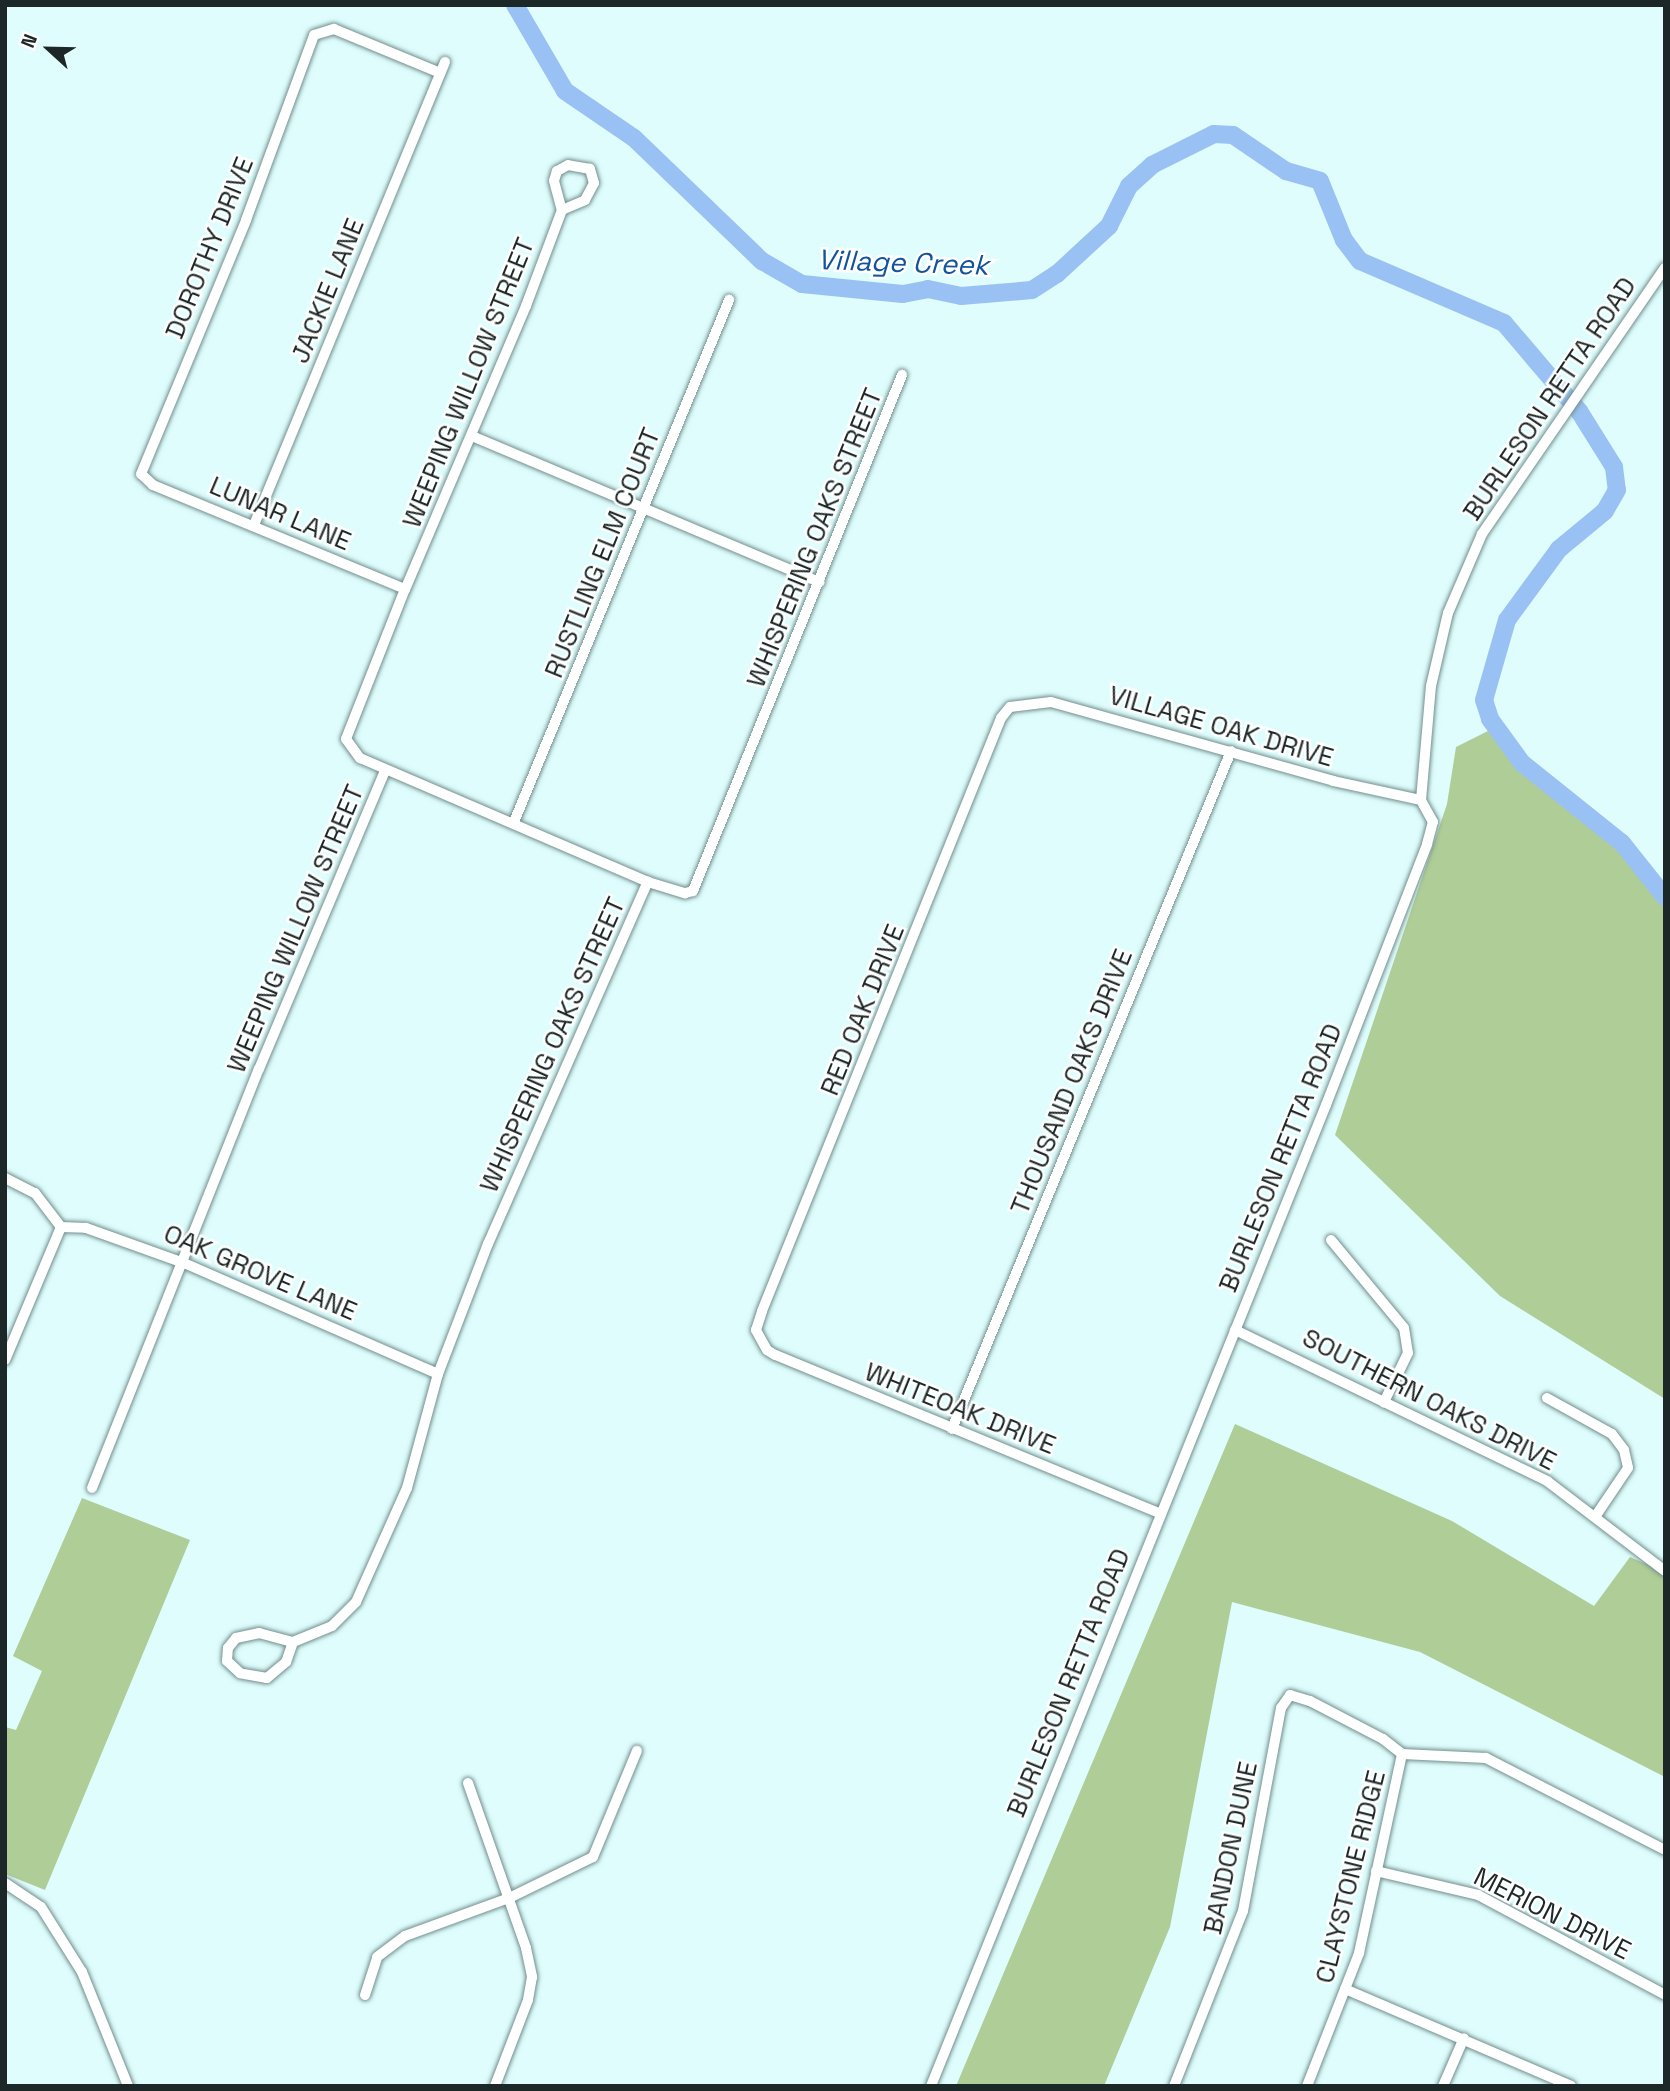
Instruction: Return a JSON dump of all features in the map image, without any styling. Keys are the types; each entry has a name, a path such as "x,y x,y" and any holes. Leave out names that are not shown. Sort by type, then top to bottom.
{"street":[{"name":"DOROTHY DRIVE","path":"141,474 246,220 314,35 334,30 440,73"},
{"name":"JACKIE LANE","path":"254,525 445,62"},
{"path":"568,165 590,169 594,183 585,200 562,211 554,181 557,171 568,165"},
{"name":"WEEPING WILLOW STREET","path":"92,1488 184,1263 259,1069 385,770 353,754 346,739 405,589 472,436 562,211"},
{"name":"BURLESON RETTA ROAD","path":"930,2086 1427,844 1433,822 1421,800 1431,686 1448,613 1482,534 1665,268"},
{"name":"RUSTLING ELM COURT","path":"514,822 729,300"},
{"name":"WHISPERING OAKS STREET","path":"293,1642 332,1626 356,1602 407,1488 438,1374 493,1232 648,882 685,893 699,883 902,375"},
{"path":"472,436 643,508 720,536 820,582"},
{"name":"LUNAR LANE","path":"141,474 153,485 405,589"},
{"name":"VILLAGE OAK DRIVE","path":"1010,707 1051,702 1333,782 1421,800"},
{"name":"RED OAK DRIVE","path":"757,1330 1001,718 1010,707"},
{"name":"THOUSAND OAKS DRIVE","path":"952,1429 1231,751"},
{"path":"385,770 514,822 648,882"},
{"path":"5,1178 35,1193 61,1227 5,1360"},
{"name":"OAK GROVE LANE","path":"61,1227 86,1228 184,1263 438,1374"},
{"path":"1331,1240 1404,1328 1408,1353 1384,1402"},
{"name":"SOUTHERN OAKS DRIVE","path":"1235,1329 1547,1481 1665,1571"},
{"name":"WHITEOAK DRIVE","path":"757,1330 767,1350 775,1355 1159,1513"},
{"path":"1547,1398 1612,1434 1623,1450 1628,1468 1595,1517"},
{"path":"241,1634 266,1634 293,1642 286,1662 267,1678 240,1673 227,1661 228,1648 241,1634"},
{"name":"BANDON DUNE","path":"1174,2086 1243,1911 1281,1708 1290,1695 1310,1700 1384,1739 1402,1754"},
{"path":"365,1995 377,1957 405,1936 509,1898 593,1857 637,1751"},
{"path":"1402,1754 1486,1758 1665,1850"},
{"name":"CLAYSTONE RIDGE","path":"1307,2086 1362,1941 1402,1754"},
{"path":"468,1783 509,1898 532,1977 528,2000 495,2086"},
{"name":"MERION DRIVE","path":"1376,1871 1478,1895 1665,1995"},
{"path":"5,1882 41,1907 82,1972 128,2086"},
{"path":"1345,1989 1571,2086"},
{"path":"1443,2086 1464,2038"}],"green space":[{"path":"1496,727 1522,763 1622,843 1665,897 1665,1399 1500,1296 1335,1135 1447,804 1456,747"},
{"path":"1235,1424 1452,1521 1594,1606 1630,1557 1665,1572 1665,1777 1420,1652 1232,1602 1170,1927 1104,2086 956,2086"},
{"path":"82,1498 190,1540 45,1890 5,1874 5,1727 16,1730 42,1671 13,1656"}],"waterway":[{"name":"Village Creek","path":"515,5 565,91 634,138 762,261 802,284 903,294 928,289 961,296 1032,290 1057,274 1109,226 1129,186 1152,165 1214,134 1233,135 1286,171 1320,181 1344,240 1360,261 1504,323 1579,411 1614,467 1617,490 1605,511 1559,549 1507,620 1484,700 1490,719 1522,763 1622,843 1665,897"}]}
